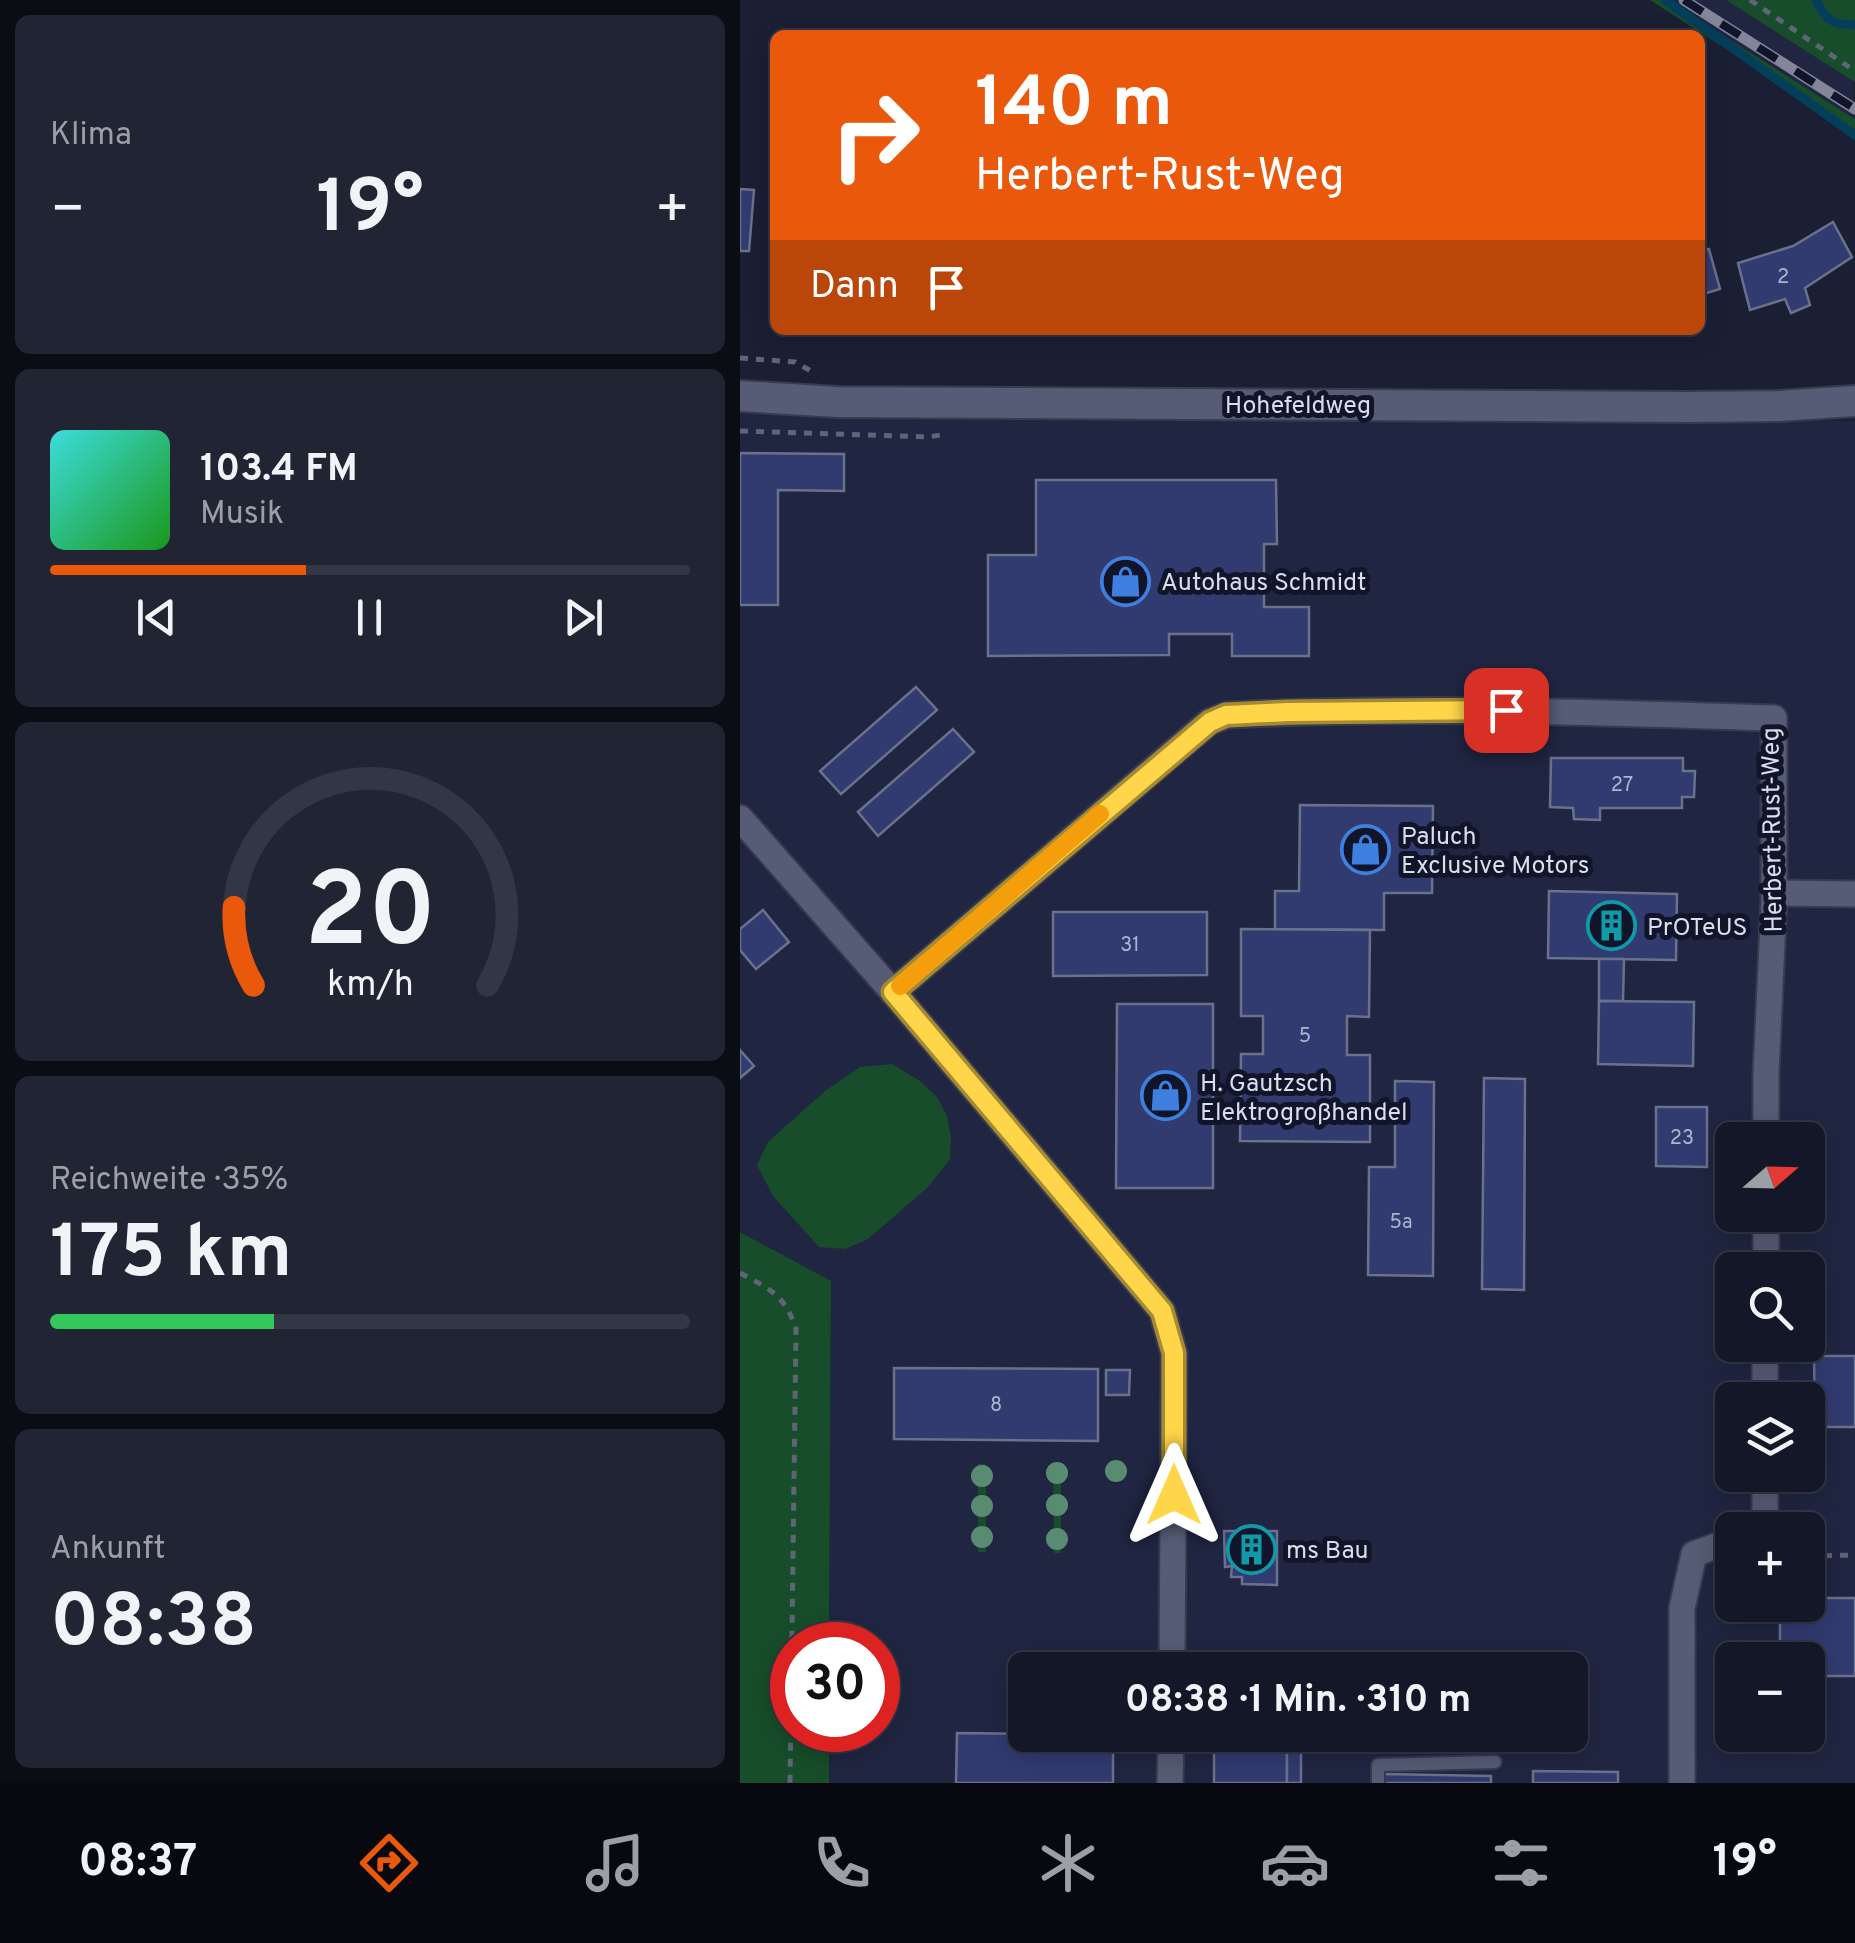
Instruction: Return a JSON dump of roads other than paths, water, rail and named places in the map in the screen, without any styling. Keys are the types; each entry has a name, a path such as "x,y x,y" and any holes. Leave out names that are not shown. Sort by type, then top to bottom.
{"main road":[{"name":"Hohefeldweg","path":"740,396 838,402 1688,407 1855,400"}],"street":[{"name":"Herbert-Rust-Weg","path":"893,992 1195,734 1226,715 1506,710 1774,718 1774,894 1766,1122"},
{"path":"740,818 893,992 1162,1311 1174,1353 1172,1652"},
{"path":"1774,894 1855,894"},
{"path":"1682,1783 1682,1608 1694,1554 1715,1546"},
{"path":"1170,1783 1171,1752"}],"lane":[{"path":"1378,1783 1378,1765 1495,1762"}],"waterway":[{"path":"1665,0 1855,135"},
{"path":"1816,0 1831,20 1855,25"}],"railway":[{"path":"1684,0 1855,109"}],"place":[{"name":"Autohaus Schmidt","path":"1126,581"},
{"name":"Paluch Exclusive Motors","path":"1366,849"},
{"name":"PrOTeUS","path":"1612,926"},
{"name":"H. Gautzsch Elektrogroßhandel","path":"1165,1096"},
{"name":"ms Bau","path":"1251,1549"}]}
